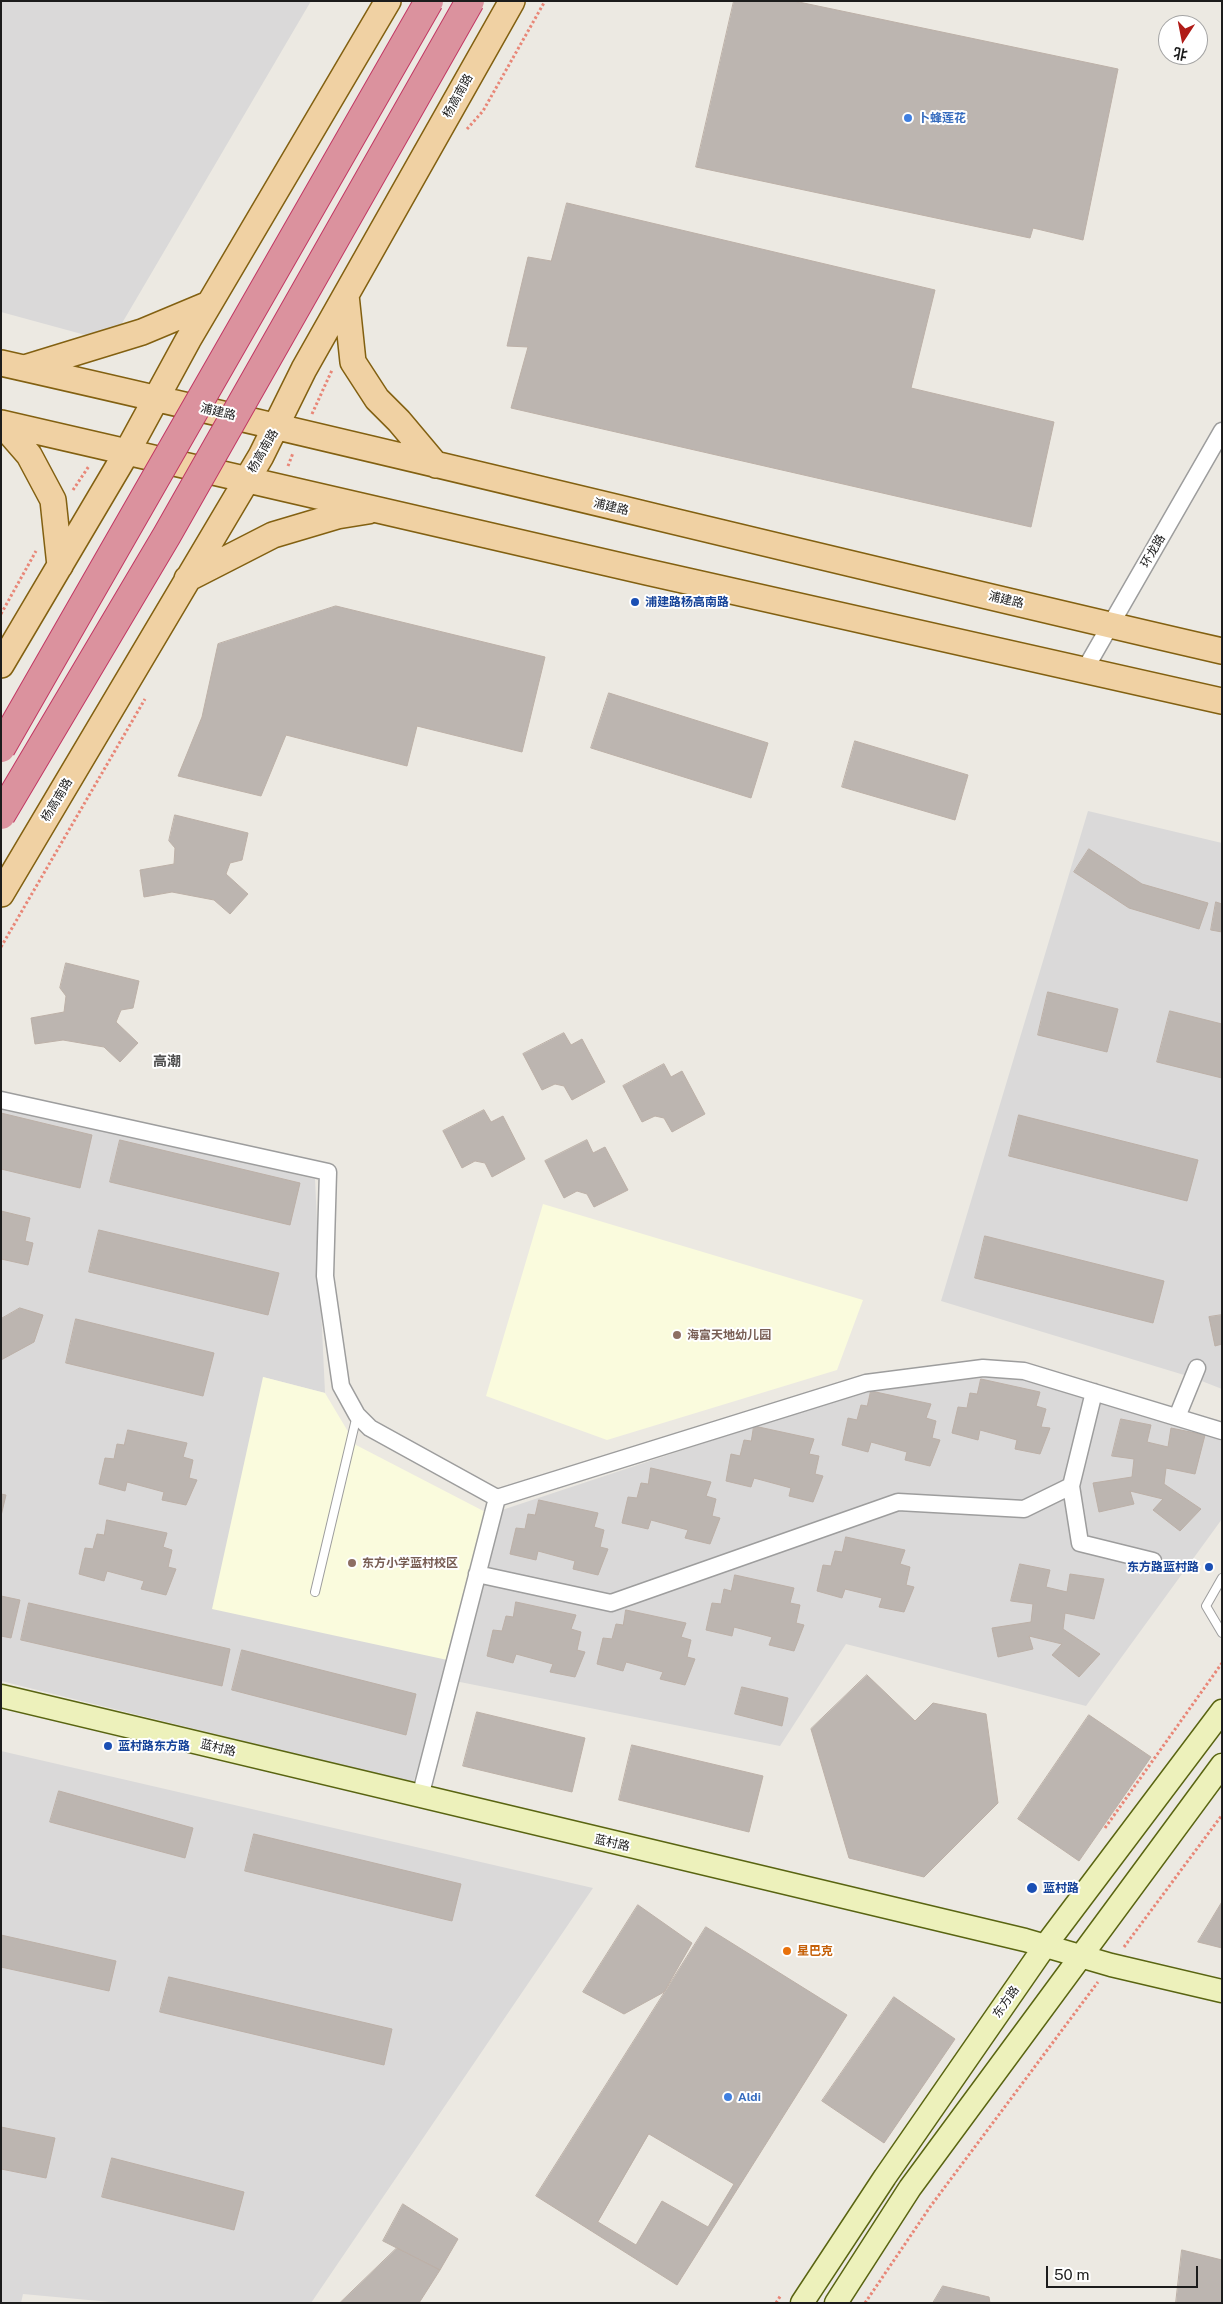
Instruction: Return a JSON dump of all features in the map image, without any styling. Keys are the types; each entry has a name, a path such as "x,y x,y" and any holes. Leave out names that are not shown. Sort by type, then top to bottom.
{"highway":[{"path":"1,748 429,1"},
{"path":"1,814 172,526 470,1"}],"main road":[{"path":"1,665 127,452 210,304 388,1"},
{"name":"杨高南路","path":"1,894 277,426 304,369 512,1"},
{"path":"346,295 353,362 377,399 399,421 436,465"},
{"path":"12,366 142,332 210,304"},
{"name":"浦建路","path":"12,366 277,426 1222,651"},
{"path":"1,423 1222,701"},
{"path":"1,423 28,455 53,500 60,566"},
{"path":"187,579 274,535 337,516 379,509"},
{"name":"蓝村路","path":"1,1696 1045,1946 1111,1965 1222,1991"},
{"name":"东方路","path":"802,2303 885,2177 1045,1946 1222,1711"},
{"path":"836,2303 910,2188 1222,1765"}],"street":[{"name":"环龙路","path":"1084,671 1222,431"},
{"path":"1,1100 328,1172 325,1276 342,1386 357,1415 370,1428 497,1498 866,1383 983,1368 1024,1371 1222,1431"},
{"path":"1177,1417 1198,1368"},
{"path":"1094,1392 1071,1486 1080,1543 1153,1561"},
{"path":"477,1574 611,1603 898,1502 1024,1509 1071,1486"},
{"path":"420,1797 497,1498"}],"lane":[{"path":"315,1592 357,1415"},
{"path":"1222,1578 1206,1606 1222,1633"}],"path":[{"path":"865,2303 930,2207 1222,1815"}],"shaded area":[{"path":"1,1 311,1 111,342 1,312"},
{"path":"1088,811 1222,843 1222,1389 1194,1378 941,1301"},
{"path":"1,1107 315,1179 325,1393 263,1377 452,1661 413,1783 1,1681"},
{"name":"海富天地幼儿园","path":"543,1204 863,1300 837,1370 607,1440 486,1396"},
{"path":"1023,1375 1210,1433 1222,1441 1222,1519 1086,1706 846,1644 780,1746 455,1681 502,1510 876,1386"},
{"name":"东方小学蓝村校区","path":"263,1377 325,1393 356,1445 495,1517 452,1661 212,1609"},
{"path":"1,1751 593,1888 311,2303 121,2303 23,2294 21,2303 1,2303"}],"building":[{"name":"卜蜂莲花","path":"734,1 794,1 1118,69 1083,240 1033,228 1030,238 696,167"},
{"path":"567,203 935,290 911,388 1054,422 1031,527 511,408 528,347 507,346 528,257 551,261"},
{"path":"336,606 545,657 522,752 417,726 407,766 286,735 261,796 178,776 202,717 218,644"},
{"path":"609,693 768,743 751,798 591,748"},
{"path":"855,741 968,775 955,820 842,787"},
{"path":"175,815 248,833 242,860 230,863 226,874 248,894 230,914 214,900 172,892 144,897 140,870 174,864 175,848 169,841"},
{"path":"1089,849 1142,884 1208,903 1199,929 1129,908 1074,872"},
{"path":"1216,902 1222,904 1222,932 1211,930"},
{"path":"66,963 139,981 133,1008 121,1010 116,1022 138,1043 120,1062 104,1047 63,1040 35,1044 31,1018 64,1012 66,996 60,988"},
{"path":"1048,992 1118,1009 1107,1052 1038,1035"},
{"path":"1170,1011 1222,1024 1222,1078 1157,1062"},
{"path":"564,1033 571,1045 582,1039 605,1082 572,1100 564,1086 555,1084 542,1090 523,1054"},
{"path":"664,1064 671,1077 682,1071 705,1114 672,1132 664,1118 655,1116 642,1122 623,1086"},
{"path":"484,1110 491,1122 503,1116 525,1159 492,1177 485,1163 475,1161 462,1168 443,1131"},
{"path":"1,1113 92,1135 80,1188 1,1169"},
{"path":"1019,1115 1198,1160 1187,1201 1009,1156"},
{"path":"120,1140 300,1183 290,1225 110,1182"},
{"path":"587,1140 593,1153 605,1147 628,1190 594,1207 587,1194 577,1191 564,1198 545,1161"},
{"path":"1,1211 30,1218 25,1241 33,1243 28,1265 1,1259"},
{"path":"99,1230 279,1273 268,1315 89,1272"},
{"path":"985,1236 1164,1281 1153,1323 975,1278"},
{"path":"20,1308 43,1315 34,1342 1,1360 1,1319"},
{"path":"1222,1315 1222,1344 1215,1346 1209,1317"},
{"path":"76,1319 214,1353 203,1396 66,1363"},
{"path":"981,1379 1040,1392 1036,1406 1046,1409 1041,1427 1050,1428 1040,1454 1015,1449 1017,1440 980,1430 978,1440 952,1433 958,1407 967,1408 970,1393 977,1394"},
{"path":"871,1391 931,1404 926,1418 936,1421 932,1438 940,1440 930,1466 905,1460 907,1452 871,1442 868,1452 842,1445 848,1418 857,1420 861,1405 867,1406"},
{"path":"1121,1419 1151,1425 1147,1442 1168,1447 1171,1428 1205,1435 1195,1474 1166,1468 1164,1484 1201,1509 1180,1531 1153,1510 1163,1499 1130,1491 1134,1504 1099,1512 1093,1483 1132,1477 1134,1459 1112,1456"},
{"path":"754,1426 814,1439 809,1454 819,1456 815,1474 823,1476 813,1502 789,1496 791,1488 754,1478 751,1487 726,1481 731,1454 740,1456 744,1440 751,1441"},
{"path":"128,1430 187,1443 183,1457 193,1460 189,1478 197,1480 186,1505 162,1500 164,1492 127,1482 125,1491 99,1484 105,1458 114,1459 117,1444 124,1445"},
{"path":"651,1468 711,1482 706,1496 716,1499 712,1516 720,1518 710,1544 685,1538 688,1530 651,1520 648,1529 622,1523 628,1497 637,1498 641,1483 648,1484"},
{"path":"1,1494 6,1495 1,1516"},
{"path":"539,1500 598,1513 594,1527 604,1530 600,1547 608,1549 598,1575 573,1569 575,1561 538,1551 536,1560 510,1554 516,1528 525,1529 528,1514 535,1515"},
{"path":"107,1520 167,1533 163,1547 172,1550 168,1567 176,1569 166,1595 141,1589 144,1581 107,1571 104,1581 79,1574 85,1548 93,1549 97,1534 104,1535"},
{"path":"846,1537 905,1550 900,1564 910,1567 906,1585 914,1587 904,1612 879,1607 882,1598 845,1589 842,1598 817,1591 823,1565 831,1566 835,1551 842,1552"},
{"path":"1020,1564 1050,1570 1046,1587 1067,1592 1070,1574 1104,1579 1094,1619 1065,1613 1063,1629 1100,1654 1079,1677 1052,1655 1062,1644 1029,1636 1033,1649 998,1657 992,1628 1031,1622 1033,1604 1011,1601"},
{"path":"735,1575 794,1588 790,1603 800,1605 796,1623 804,1625 794,1651 769,1645 772,1637 734,1627 732,1636 706,1630 712,1603 721,1604 724,1589 731,1591"},
{"path":"1,1596 20,1600 11,1638 1,1636"},
{"path":"516,1602 576,1615 571,1629 581,1632 577,1650 585,1652 575,1677 550,1672 553,1664 516,1654 513,1663 487,1656 493,1630 502,1631 506,1616 513,1617"},
{"path":"29,1603 230,1649 222,1686 21,1640"},
{"path":"626,1610 686,1623 681,1637 691,1640 687,1657 695,1659 685,1685 660,1679 663,1672 626,1662 623,1671 597,1664 603,1638 612,1639 616,1624 623,1625"},
{"path":"242,1650 416,1694 406,1735 232,1690"},
{"path":"867,1675 915,1721 933,1703 986,1714 998,1803 924,1877 849,1858 811,1729"},
{"path":"742,1687 788,1698 782,1726 735,1714"},
{"path":"477,1712 585,1738 572,1792 463,1766"},
{"path":"1089,1715 1151,1757 1079,1861 1018,1819"},
{"path":"632,1745 763,1776 749,1832 619,1800"},
{"path":"59,1791 193,1828 185,1858 50,1822"},
{"path":"254,1834 461,1884 452,1921 245,1871"},
{"path":"1222,1902 1222,1948 1198,1942"},
{"path":"638,1905 692,1943 664,1992 624,2014 583,1992"},
{"path":"706,1927 847,2015 677,2285 536,2196"},
{"path":"1,1935 116,1961 109,1991 1,1967"},
{"path":"169,1977 392,2029 384,2065 160,2012"},
{"path":"894,1997 955,2039 884,2143 822,2101"},
{"path":"1,2127 55,2138 46,2178 1,2169"},
{"path":"649,2134 734,2184 708,2227 662,2201 636,2245 598,2222"},
{"path":"112,2158 244,2192 234,2230 102,2197"},
{"path":"403,2204 458,2239 440,2270 383,2241"},
{"path":"397,2248 440,2270 419,2303 340,2303"},
{"path":"1182,2250 1222,2260 1222,2303 1176,2303"},
{"path":"943,2286 989,2297 990,2303 933,2303"}],"place":[{"name":"卜蜂莲花","path":"908,118"},
{"name":"浦建路杨高南路","path":"635,602"},
{"name":"海富天地幼儿园","path":"677,1335"},
{"name":"东方小学蓝村校区","path":"352,1563"},
{"name":"东方路蓝村路","path":"1209,1567"},
{"name":"蓝村路东方路","path":"108,1746"},
{"name":"蓝村路","path":"1032,1888"},
{"name":"星巴克","path":"787,1951"},
{"name":"Aldi","path":"728,2097"}],"district":[{"name":"高潮","path":"167,1062"}]}
